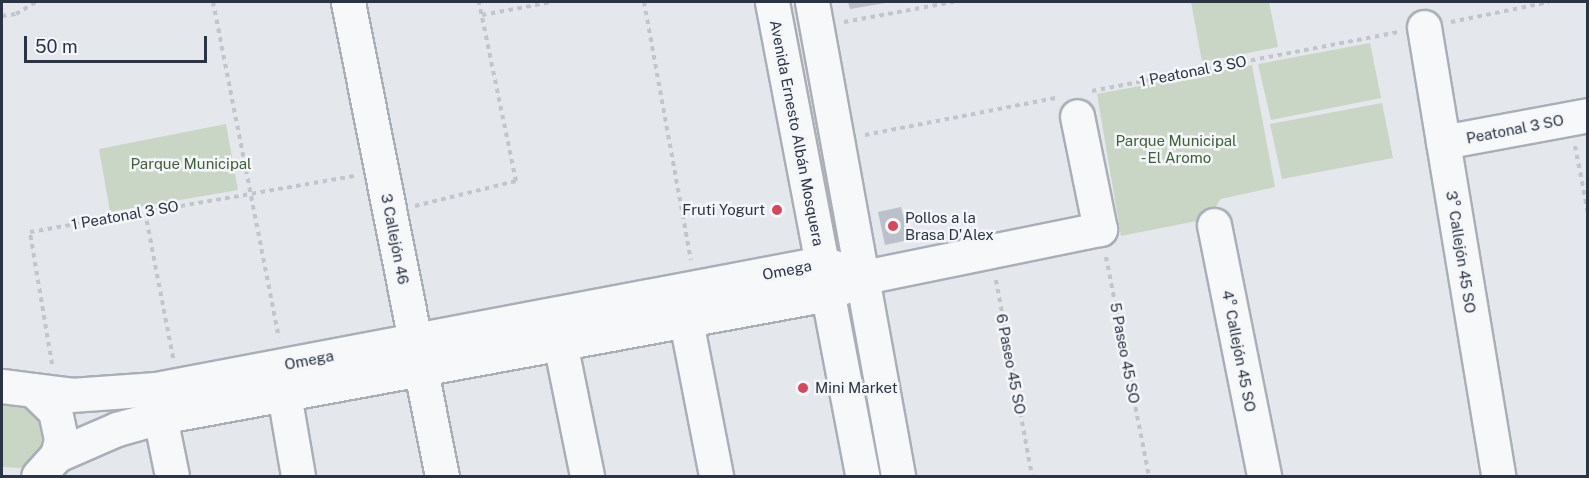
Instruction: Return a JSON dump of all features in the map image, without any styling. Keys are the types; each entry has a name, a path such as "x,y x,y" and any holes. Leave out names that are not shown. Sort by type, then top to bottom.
{"street":[{"name":"3 Callejón 46","path":"348,2 442,477"},
{"name":"Avenida Ernesto Albán Mosquera","path":"772,2 862,477"},
{"path":"814,14 864,277 898,477"},
{"name":"3° Callejón 45 SO","path":"1424,27 1498,477"},
{"path":"864,277 1100,230 1074,102"},
{"name":"Peatonal 3 SO","path":"1443,142 1579,116"},
{"name":"4° Callejón 45 SO","path":"1214,225 1264,477"},
{"name":"Omega","path":"47,466 117,429 284,380 418,355 696,286 822,263 864,277"},
{"name":"Omega","path":"418,355 560,344 828,294 864,277"},
{"path":"686,321 716,477"},
{"path":"560,344 586,477"},
{"name":"Omega","path":"31,390 111,394 178,385 284,380"},
{"path":"284,380 298,477"},
{"path":"31,390 55,411 61,440 47,466"},
{"path":"160,417 172,477"}],"path":[{"path":"2,16 16,14 36,2"},
{"path":"213,2 251,194 284,380"},
{"path":"389,212 516,181 479,2"},
{"path":"482,15 552,2"},
{"path":"644,2 696,286"},
{"path":"814,14 953,2"},
{"name":"1 Peatonal 3 SO","path":"838,140 1074,102 1549,2"},
{"path":"1579,116 1587,213"},
{"name":"1 Peatonal 3 SO","path":"31,390 30,232 382,171"},
{"path":"145,212 178,385"},
{"name":"5 Paseo 45 SO","path":"1100,230 1149,477"},
{"name":"6 Paseo 45 SO","path":"991,252 1032,477"}],"green space":[{"path":"1191,2 1269,2 1278,47 1202,62"},
{"path":"1370,43 1381,98 1271,120 1258,64"},
{"name":"Parque Municipal - El Aromo","path":"1252,65 1275,187 1221,199 1207,219 1121,236 1097,94"},
{"path":"1382,103 1393,158 1282,179 1270,124"},
{"name":"Parque Municipal","path":"226,124 238,190 110,212 99,149"},
{"path":"2,401 24,401 46,426 45,448 31,464 20,468 2,467"}],"building":[{"path":"848,2 885,2 885,3 850,9"},
{"name":"Pollos a la Brasa D'Alex","path":"901,207 909,240 885,245 878,212"}],"place":[{"name":"Fruti Yogurt","path":"777,210"},
{"name":"Pollos a la Brasa D'Alex","path":"893,226"},
{"name":"Mini Market","path":"803,388"}]}
